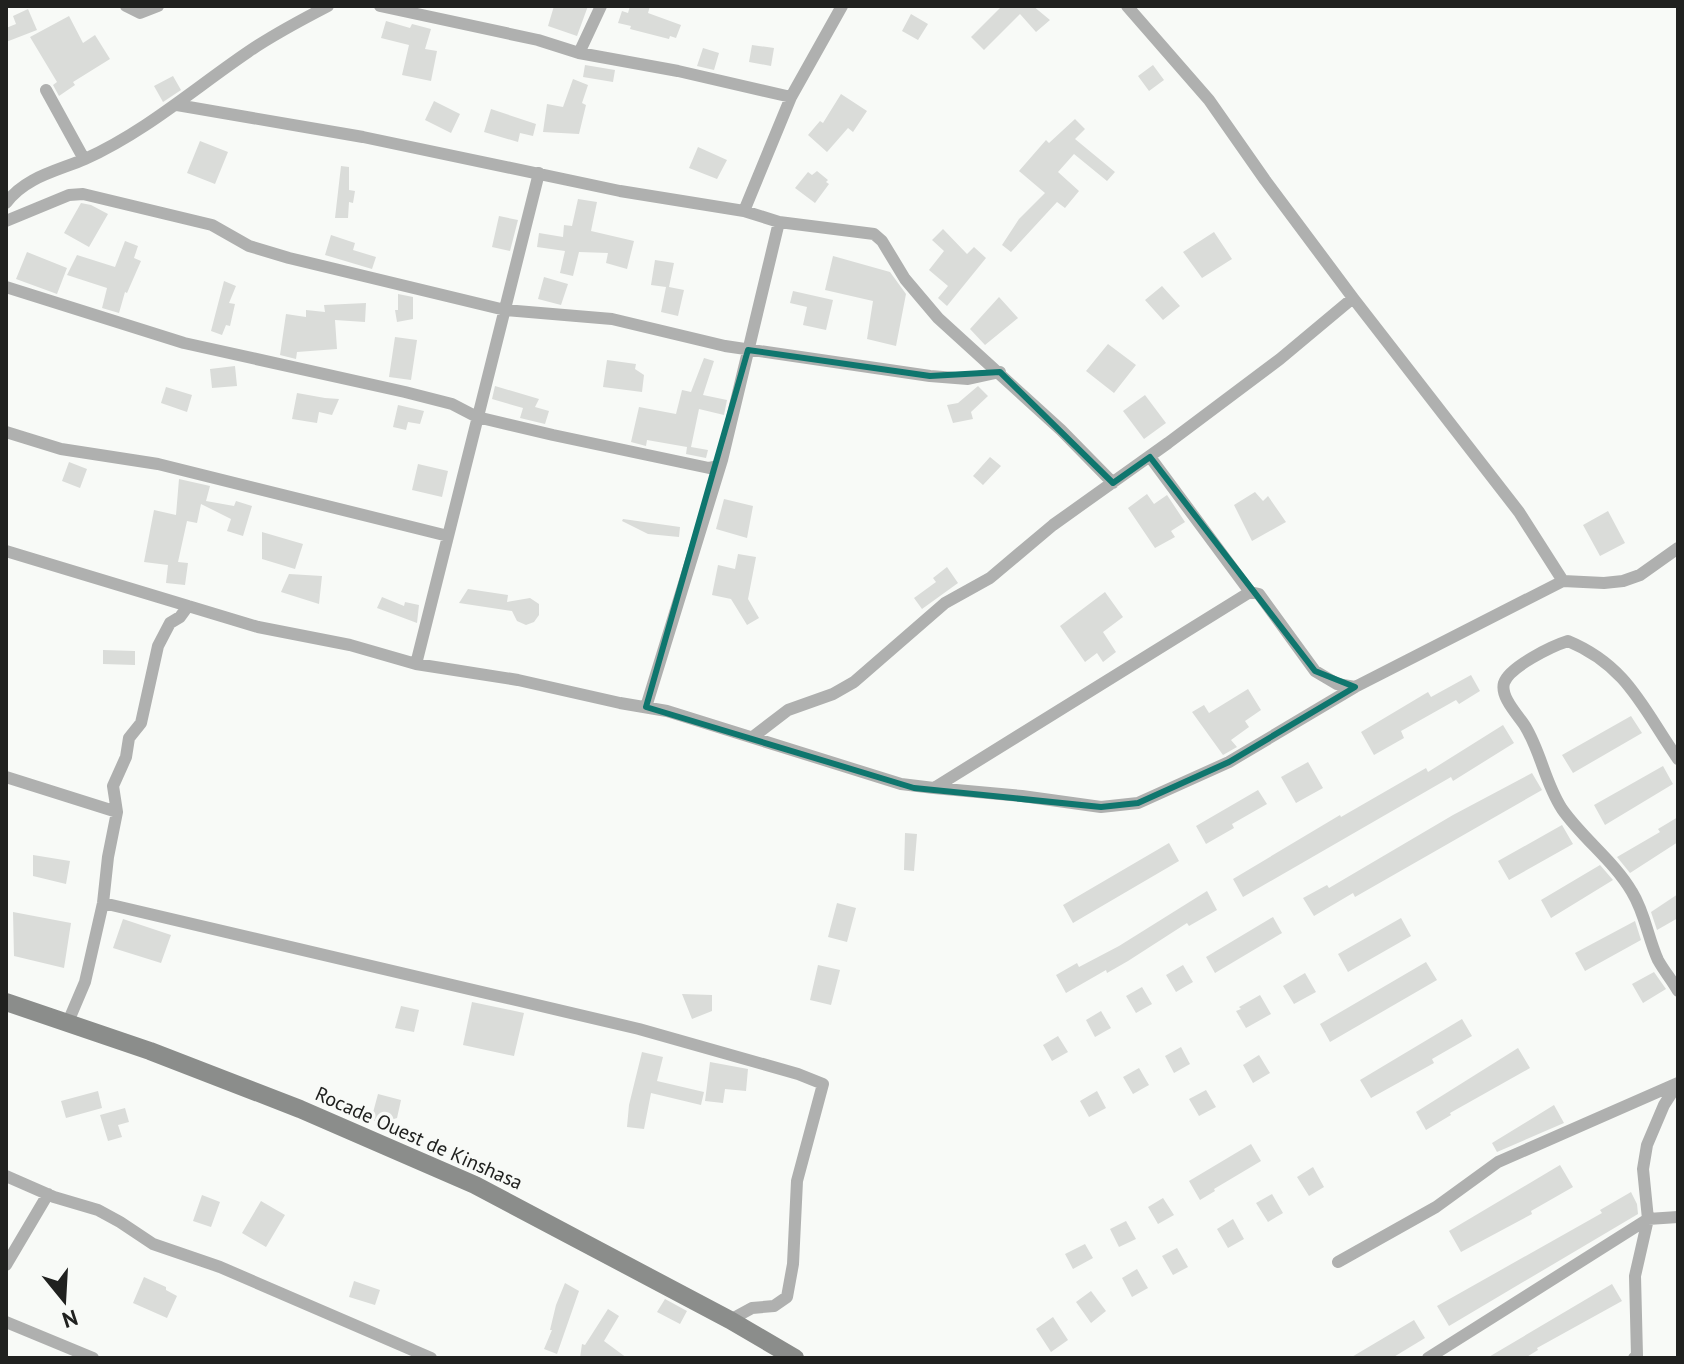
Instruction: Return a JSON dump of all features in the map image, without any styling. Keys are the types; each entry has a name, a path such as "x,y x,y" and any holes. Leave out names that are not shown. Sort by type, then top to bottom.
{"main road":[{"name":"Rocade Ouest de Kinshasa","path":"6,1002 150,1051 300,1109 475,1185 730,1320 795,1358"}],"street":[{"path":"126,6 140,13 158,6"},
{"path":"6,203 20,187 33,179 84,159 177,105 246,53 328,6"},
{"path":"380,6 538,40 579,53 678,71 791,97"},
{"path":"579,53 601,6"},
{"path":"744,211 791,97 842,6"},
{"path":"1127,6 1209,100 1353,298 1519,512 1563,581"},
{"path":"46,90 84,159"},
{"path":"177,105 363,137 620,191 744,211 779,222 874,234 882,241 905,279 938,318 973,352 1000,372 1113,483"},
{"path":"416,664 539,173"},
{"path":"6,221 69,195 83,194 212,225 249,246 289,258 505,310 612,319 748,350 930,376 968,379 1000,372"},
{"path":"646,707 719,466 779,222"},
{"path":"6,287 184,343 405,392 452,404 477,417 628,452 709,468 719,466"},
{"path":"754,736 788,710 846,688 945,603 990,578 1053,525 1280,359 1353,298"},
{"path":"6,432 61,449 158,464 448,536"},
{"path":"1150,457 1250,592 1259,594 1315,671 1337,684 1355,687"},
{"path":"6,551 258,627 350,645 416,664 518,680 646,707 754,736 901,784 1049,798 1101,807 1138,803 1229,762 1355,687 1563,581 1623,581 1640,575 1678,548"},
{"path":"934,788 1250,592"},
{"path":"68,1022 85,982 103,903 117,812 113,786 126,757 129,738 141,723 158,646 170,623 180,617 188,606"},
{"path":"1678,759 1630,684 1614,668 1583,647 1568,641 1550,647 1504,681 1503,691 1533,741 1560,806 1573,825 1623,877 1639,904 1658,960 1678,991"},
{"path":"6,777 117,812"},
{"path":"103,903 639,1029 798,1074 823,1084 797,1181 793,1264 787,1297 774,1306 752,1308 730,1320"},
{"path":"1634,1358 1637,1356 1635,1276 1648,1219 1643,1169 1647,1145 1664,1105 1678,1083"},
{"path":"1338,1262 1436,1207 1498,1162 1678,1083"},
{"path":"6,1176 98,1210 153,1244 220,1267 431,1358"},
{"path":"6,1265 48,1194"},
{"path":"1428,1358 1648,1219 1678,1217"},
{"path":"6,1322 93,1358"}],"highlighted area":[{"path":"748,350 930,376 1000,372 1113,483 1150,457 1315,671 1355,687 1229,762 1138,803 1101,807 914,788 646,707"}],"building":[{"path":"554,6 588,6 577,36 548,26"},
{"path":"630,6 650,6 648,13 681,25 676,38 630,29 631,26 618,23 622,11 628,13"},
{"path":"1002,6 1033,6 1050,20 1036,32 1020,14 984,50 971,37"},
{"path":"28,9 37,30 6,42 6,28 16,24 13,16"},
{"path":"911,14 928,24 918,40 902,31"},
{"path":"69,16 83,43 95,35 110,59 73,82 75,85 59,96 53,85 57,82 30,37"},
{"path":"386,21 410,28 412,24 431,29 425,49 437,51 431,81 402,75 409,45 381,38"},
{"path":"752,45 774,48 771,66 749,62"},
{"path":"703,48 719,53 714,70 697,66"},
{"path":"585,65 615,70 613,82 583,77"},
{"path":"1153,65 1164,80 1149,91 1138,76"},
{"path":"173,76 181,90 163,102 154,86"},
{"path":"573,79 588,85 582,103 586,105 579,134 543,132 547,104 563,107"},
{"path":"841,94 867,111 853,132 848,128 827,152 808,135 820,121 823,123"},
{"path":"434,101 460,114 451,133 425,120"},
{"path":"491,109 536,124 533,136 520,133 518,142 484,132"},
{"path":"1075,119 1085,129 1075,139 1115,172 1107,181 1074,154 1058,172 1079,191 1065,208 1057,202 1011,252 1002,245 1019,219 1045,193 1019,171 1046,140 1049,143"},
{"path":"200,141 228,152 215,184 187,173"},
{"path":"698,147 727,160 717,179 689,168"},
{"path":"341,166 349,167 349,190 355,191 353,203 349,202 348,218 335,218"},
{"path":"817,171 829,184 815,203 795,188 808,172 812,175"},
{"path":"578,199 597,202 591,231 634,241 627,269 606,263 608,253 579,252 573,276 560,273 565,251 537,247 539,233 563,237 564,225 572,226"},
{"path":"81,203 108,214 89,247 64,233"},
{"path":"499,216 518,220 510,251 492,247"},
{"path":"943,229 967,254 974,247 986,258 947,306 938,298 948,286 929,270 944,251 932,240"},
{"path":"1214,232 1232,259 1202,278 1183,252"},
{"path":"331,235 355,243 353,250 376,257 372,269 325,255"},
{"path":"125,241 138,246 134,258 141,261 125,292 119,313 102,308 107,288 67,275 77,255 115,267"},
{"path":"27,252 67,268 57,294 16,279"},
{"path":"833,256 890,272 906,294 896,346 867,339 873,301 825,290"},
{"path":"655,260 674,263 669,287 684,290 678,316 661,312 666,287 651,285"},
{"path":"544,277 568,284 561,305 538,299"},
{"path":"224,281 236,286 229,303 235,304 230,326 226,325 222,335 211,331"},
{"path":"1162,286 1180,306 1163,320 1145,300"},
{"path":"793,291 833,300 826,330 803,325 807,307 790,303"},
{"path":"398,294 413,297 413,319 397,322 395,310 398,310"},
{"path":"999,297 1018,318 985,345 970,329"},
{"path":"366,303 365,322 335,320 337,349 297,352 296,359 280,355 286,314 306,317 306,310 325,312 324,305"},
{"path":"395,337 417,340 411,380 389,377"},
{"path":"1108,344 1136,365 1114,393 1086,371"},
{"path":"704,358 714,361 703,395 727,400 724,415 699,409 691,447 708,450 706,458 686,454 687,447 647,440 646,446 631,442 639,407 676,414 682,390 691,392"},
{"path":"607,360 636,364 635,369 644,375 642,392 603,387"},
{"path":"235,366 237,386 212,388 210,369"},
{"path":"495,386 539,399 535,407 549,411 545,424 520,418 523,408 492,399"},
{"path":"978,386 988,396 971,412 973,419 953,423 947,405 958,403"},
{"path":"166,387 192,395 187,412 161,403"},
{"path":"297,393 339,399 332,415 319,412 317,423 292,419"},
{"path":"1145,395 1166,423 1144,439 1123,411"},
{"path":"398,405 424,411 420,424 408,422 406,430 393,427"},
{"path":"990,457 1001,466 983,485 973,476"},
{"path":"69,462 87,469 80,488 62,481"},
{"path":"418,464 448,471 442,497 412,490"},
{"path":"179,479 210,486 206,501 234,506 236,501 252,506 243,536 227,531 231,519 201,504 197,523 187,521 178,562 188,563 185,585 166,583 168,565 144,562 154,510 176,515"},
{"path":"1255,492 1263,501 1268,496 1286,522 1252,541 1234,505"},
{"path":"1147,494 1154,504 1167,495 1185,522 1171,531 1175,537 1155,548 1128,508"},
{"path":"724,499 753,506 747,538 716,529"},
{"path":"1608,511 1625,543 1600,556 1583,525"},
{"path":"623,519 680,527 679,537 648,534"},
{"path":"262,532 303,544 295,569 262,559"},
{"path":"738,554 756,557 748,599 759,618 747,625 731,599 712,595 718,565 735,569"},
{"path":"947,567 958,583 922,609 914,598 936,582 933,578"},
{"path":"289,574 322,576 319,604 281,592"},
{"path":"468,589 508,595 507,602 530,598 539,604 539,615 534,622 526,625 517,621 512,611 459,603"},
{"path":"1105,592 1123,617 1103,632 1116,652 1103,662 1097,653 1085,662 1060,626"},
{"path":"382,597 404,606 405,602 419,605 417,623 377,608"},
{"path":"103,650 135,651 135,665 103,664"},
{"path":"1471,675 1480,691 1459,704 1456,700 1401,731 1404,738 1374,755 1361,732 1428,692 1431,697"},
{"path":"1248,689 1261,710 1245,721 1249,727 1231,740 1237,747 1223,755 1192,712 1204,705 1209,713"},
{"path":"1631,716 1642,733 1573,773 1562,755"},
{"path":"1503,725 1514,743 1453,781 1451,777 1243,897 1233,879 1340,815 1426,768 1428,772"},
{"path":"1308,762 1323,788 1296,803 1281,777"},
{"path":"1663,766 1673,784 1605,825 1594,805"},
{"path":"1532,773 1542,790 1355,897 1353,893 1314,916 1303,898 1327,885 1329,888"},
{"path":"1258,790 1267,804 1232,824 1234,828 1206,844 1196,826"},
{"path":"1678,817 1678,842 1630,873 1617,857 1660,832 1658,829"},
{"path":"1562,825 1573,844 1509,880 1498,861"},
{"path":"905,833 917,834 914,871 904,870"},
{"path":"1169,843 1179,861 1073,923 1063,905"},
{"path":"33,855 70,861 66,884 33,876"},
{"path":"1600,865 1613,880 1551,918 1541,900"},
{"path":"1207,891 1217,910 1189,926 1187,923 1128,961 1066,993 1056,975 1119,946"},
{"path":"1678,894 1678,918 1657,930 1651,912"},
{"path":"837,903 856,908 847,942 828,937"},
{"path":"13,912 71,923 64,968 14,956"},
{"path":"1273,917 1282,933 1215,973 1206,957"},
{"path":"1401,918 1411,936 1348,972 1338,954"},
{"path":"123,919 171,935 161,963 113,948"},
{"path":"1635,921 1641,940 1585,971 1575,953"},
{"path":"1426,962 1437,980 1330,1042 1320,1024"},
{"path":"818,965 840,970 831,1005 810,1000"},
{"path":"1183,965 1193,982 1176,992 1166,975"},
{"path":"1654,972 1666,989 1643,1003 1632,984"},
{"path":"1305,973 1316,992 1294,1004 1283,986"},
{"path":"1142,987 1152,1004 1136,1013 1126,996"},
{"path":"682,994 712,995 712,1011 692,1019"},
{"path":"1260,995 1271,1014 1246,1028 1236,1011"},
{"path":"472,1002 524,1013 514,1056 463,1045"},
{"path":"401,1006 419,1010 414,1032 395,1028"},
{"path":"1101,1011 1111,1028 1095,1037 1086,1020"},
{"path":"1462,1019 1472,1036 1432,1059 1434,1063 1371,1098 1360,1080"},
{"path":"1058,1036 1068,1052 1052,1061 1043,1045"},
{"path":"1181,1047 1190,1064 1174,1073 1165,1056"},
{"path":"1518,1048 1530,1068 1426,1130 1416,1112"},
{"path":"642,1052 663,1057 657,1081 704,1092 701,1105 651,1093 644,1129 627,1127"},
{"path":"1259,1055 1270,1073 1253,1083 1243,1065"},
{"path":"710,1062 748,1069 746,1091 725,1089 723,1103 705,1101"},
{"path":"1139,1068 1149,1085 1133,1094 1123,1077"},
{"path":"1206,1090 1216,1107 1199,1116 1189,1099"},
{"path":"98,1091 102,1108 66,1118 61,1101"},
{"path":"1097,1091 1106,1108 1089,1117 1080,1101"},
{"path":"378,1094 401,1100 397,1118 381,1123 371,1120"},
{"path":"1554,1105 1564,1123 1497,1152 1492,1143"},
{"path":"125,1108 129,1122 118,1125 122,1137 108,1141 100,1115"},
{"path":"1251,1144 1261,1161 1200,1200 1189,1181"},
{"path":"1560,1165 1573,1187 1531,1211 1532,1214 1461,1252 1449,1231"},
{"path":"1313,1167 1324,1187 1309,1196 1297,1177"},
{"path":"1631,1192 1638,1214 1449,1326 1437,1306 1602,1213 1600,1210"},
{"path":"1272,1194 1283,1213 1268,1222 1256,1203"},
{"path":"202,1195 220,1202 211,1227 193,1221"},
{"path":"1163,1198 1174,1215 1158,1224 1148,1207"},
{"path":"261,1201 285,1215 266,1247 242,1233"},
{"path":"1233,1219 1244,1239 1228,1248 1217,1229"},
{"path":"1126,1221 1136,1239 1119,1247 1110,1229"},
{"path":"1085,1244 1093,1258 1073,1269 1065,1254"},
{"path":"1177,1248 1188,1267 1173,1275 1162,1256"},
{"path":"1137,1269 1148,1288 1132,1297 1122,1278"},
{"path":"144,1277 177,1296 167,1318 133,1303"},
{"path":"354,1281 380,1290 375,1305 349,1297"},
{"path":"565,1283 579,1291 557,1354 544,1349"},
{"path":"1612,1284 1622,1301 1537,1348 1525,1358 1487,1358"},
{"path":"1091,1291 1106,1311 1091,1323 1076,1302"},
{"path":"665,1299 687,1311 680,1324 657,1312"},
{"path":"608,1309 619,1316 604,1341 627,1358 580,1358 582,1344 585,1345"},
{"path":"1053,1317 1068,1340 1051,1352 1036,1329"},
{"path":"1414,1320 1425,1338 1392,1358 1350,1358"}]}
